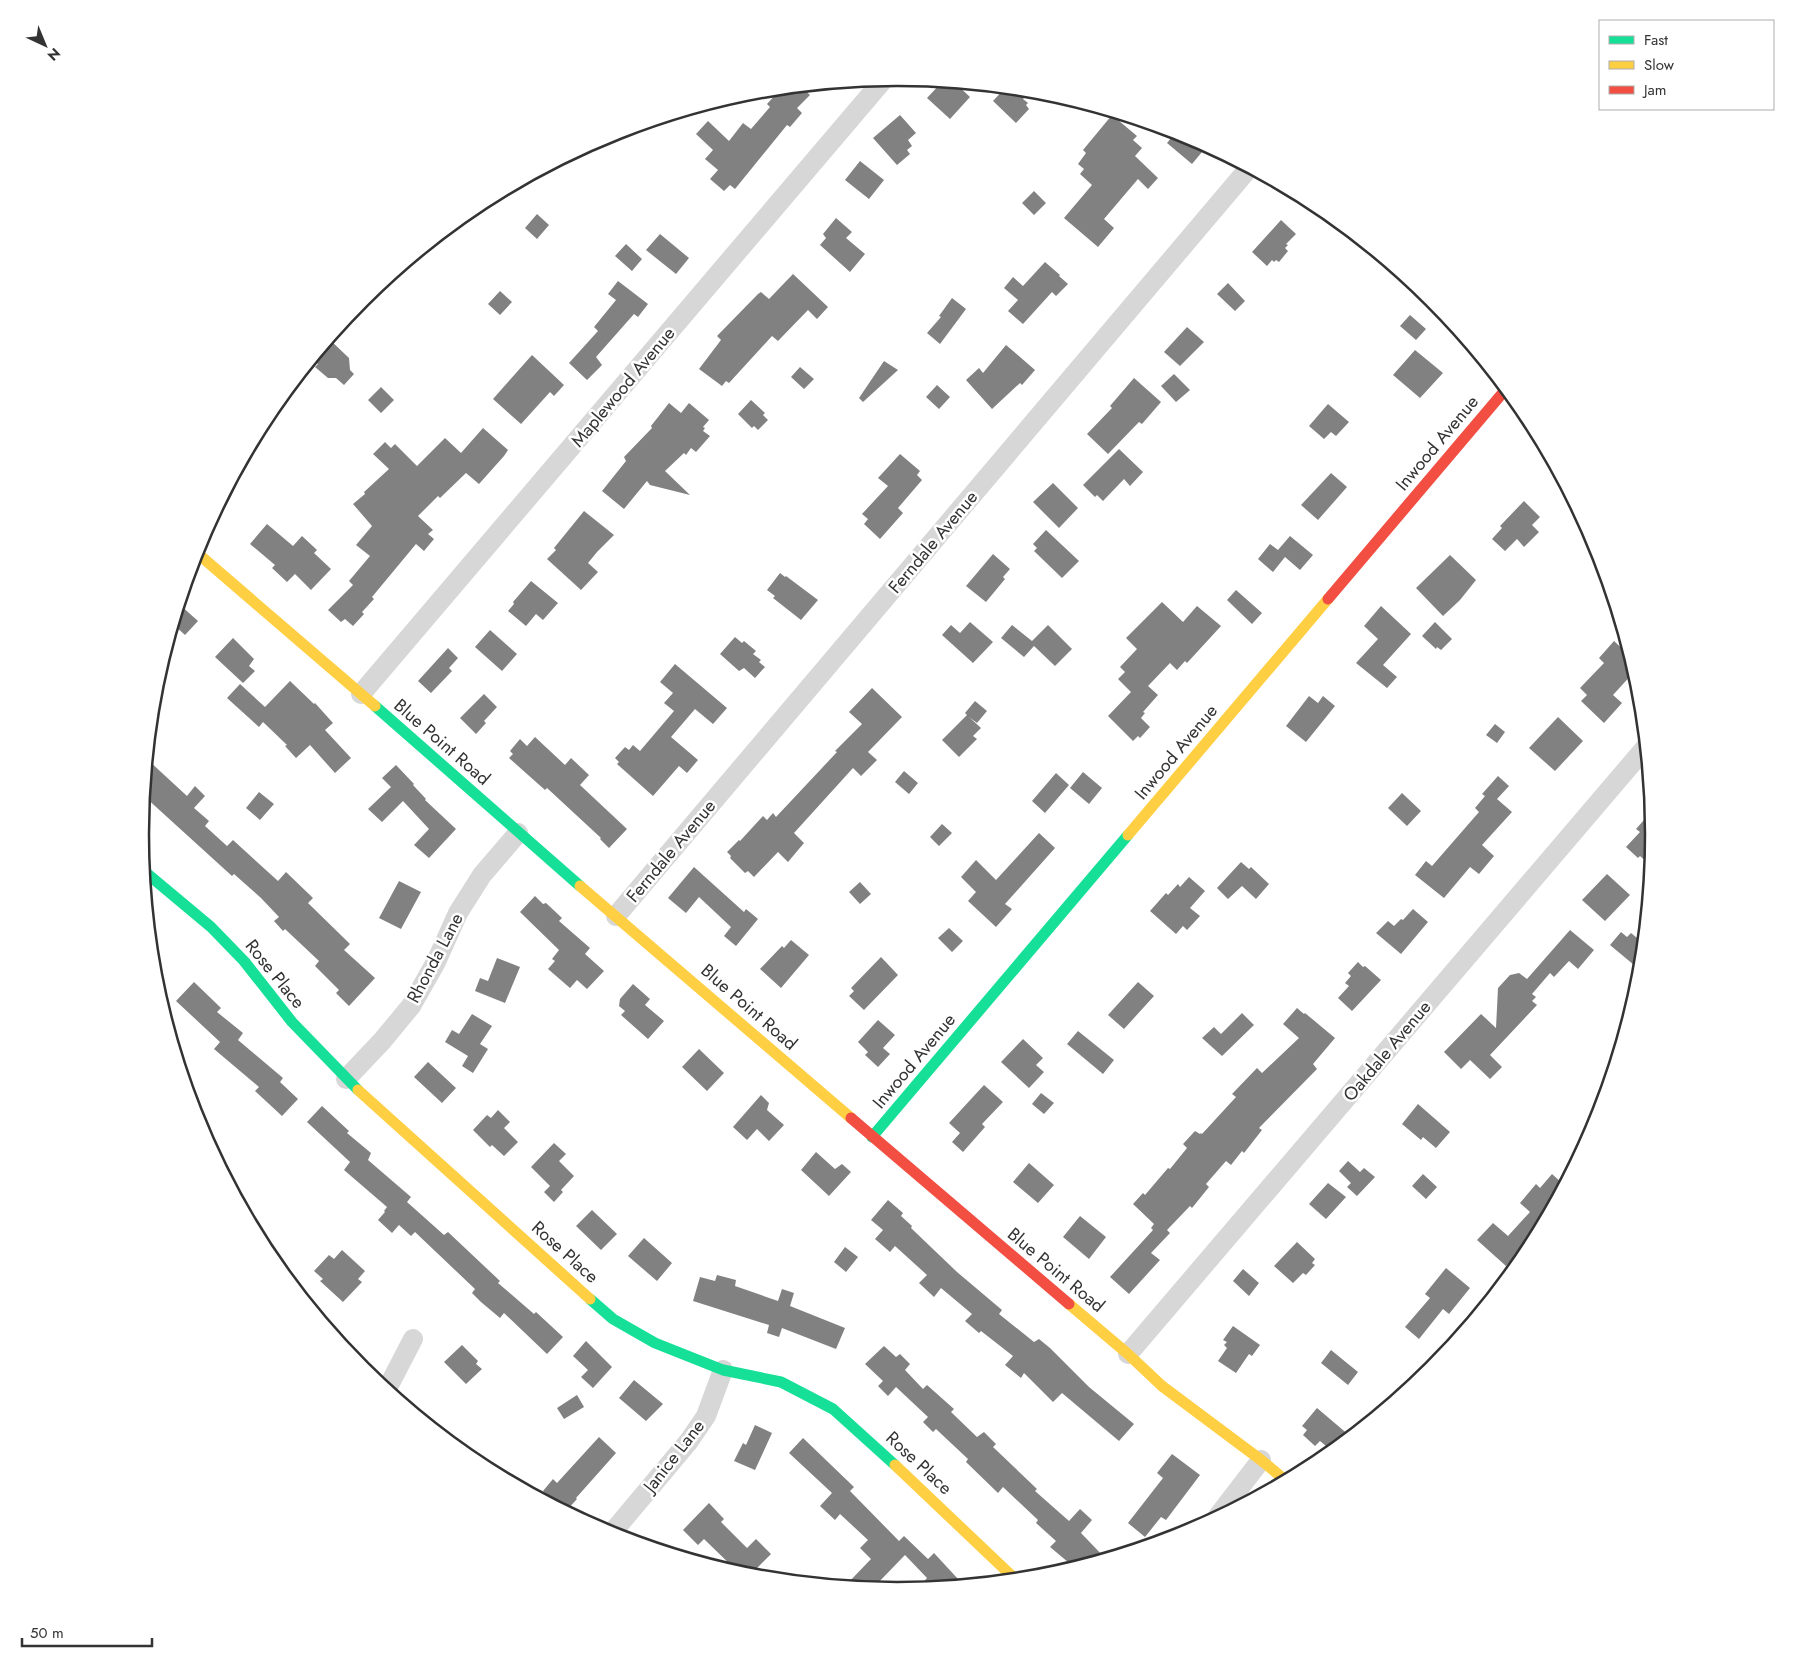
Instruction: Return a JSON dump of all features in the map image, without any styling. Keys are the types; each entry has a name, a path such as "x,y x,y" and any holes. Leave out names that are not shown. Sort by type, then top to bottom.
{"street":[{"name":"Maplewood Avenue","path":"361,694 877,87"},
{"name":"Ferndale Avenue","path":"616,916 1245,172"},
{"name":"Inwood Avenue","path":"872,1137 1501,395"},
{"name":"Blue Point Road","path":"202,558 518,833 1128,1354 1162,1386 1280,1476"},
{"name":"Oakdale Avenue","path":"1128,1354 1640,754"},
{"name":"Rhonda Lane","path":"346,1079 382,1041 411,1006 436,962 458,913 482,875 518,833"},
{"name":"Rose Place","path":"151,877 218,934 244,961 292,1022 346,1079 613,1319 655,1343 723,1370 781,1382 833,1409 874,1445 1009,1573"},
{"path":"390,1383 413,1339"},
{"name":"Janice Lane","path":"620,1528 706,1416 723,1370"},
{"path":"1226,1506 1261,1460"}],"building":[{"path":"937,88 962,90 970,97 950,119 927,98"},
{"path":"807,92 810,95 797,108 802,113 790,127 787,125 735,189 730,185 724,191 710,179 718,170 705,159 713,150 696,134 708,121 729,141 743,123 751,129 770,107 767,104 773,97"},
{"path":"1000,94 1024,98 1023,99 1028,103 1026,105 1029,109 1016,123 993,101"},
{"path":"900,115 916,133 908,140 912,146 907,150 910,154 897,165 873,138"},
{"path":"1110,118 1118,120 1137,136 1133,140 1142,148 1135,156 1158,178 1148,189 1138,179 1104,219 1114,228 1098,247 1064,218 1092,185 1080,174 1084,169 1078,164 1086,153 1083,150"},
{"path":"1171,138 1202,152 1192,164 1167,143"},
{"path":"860,161 884,180 869,199 845,180"},
{"path":"1034,191 1046,203 1034,215 1022,203"},
{"path":"537,214 549,225 537,239 525,228"},
{"path":"836,218 852,232 846,238 865,254 850,272 820,245 826,238 823,234"},
{"path":"1281,220 1296,234 1286,244 1288,245 1285,248 1288,251 1279,262 1272,260 1267,266 1252,252"},
{"path":"660,234 689,258 676,274 646,250"},
{"path":"626,244 642,259 632,271 615,256"},
{"path":"1045,262 1068,284 1056,296 1052,292 1023,324 1008,311 1018,300 1004,288 1013,277 1023,286"},
{"path":"793,274 828,307 817,319 808,310 778,341 772,336 729,383 726,381 722,386 699,369 721,340 717,336 758,294 761,292 769,299"},
{"path":"618,281 648,304 638,317 634,314 596,357 602,365 587,380 569,363 598,331 594,327 616,300 608,294"},
{"path":"1228,283 1245,301 1235,311 1217,294"},
{"path":"500,291 512,302 500,315 488,304"},
{"path":"952,298 966,309 940,344 927,333 941,317 939,316"},
{"path":"1410,315 1426,329 1416,340 1400,326"},
{"path":"1187,327 1204,342 1180,366 1164,352"},
{"path":"333,343 349,358 350,370 354,374 344,385 336,378 328,378 315,367"},
{"path":"1006,345 1035,370 1022,385 1020,383 992,409 966,380 979,368 983,373"},
{"path":"1415,350 1443,373 1420,398 1393,375"},
{"path":"532,355 564,385 554,396 550,392 521,424 493,399"},
{"path":"884,361 898,370 863,402 859,398"},
{"path":"800,367 814,379 804,389 791,377"},
{"path":"1174,374 1190,390 1176,402 1161,386"},
{"path":"1134,378 1161,402 1142,424 1139,422 1108,454 1087,434 1112,408 1110,406"},
{"path":"937,385 950,397 939,409 926,397"},
{"path":"381,387 394,400 381,413 368,400"},
{"path":"751,400 765,413 763,415 768,420 758,430 754,426 752,428 738,414"},
{"path":"669,403 681,413 689,403 709,420 703,427 705,428 703,431 710,436 696,452 691,448 686,455 684,453 665,471 690,495 650,485 647,481 624,509 602,491 626,461 624,457 652,428 651,426"},
{"path":"1328,404 1349,422 1336,436 1331,432 1324,439 1309,426"},
{"path":"483,428 508,450 504,456 479,484 466,473 440,498 438,496 418,516 433,530 428,534 434,539 424,551 416,544 372,597 374,599 353,626 345,619 341,622 328,610 353,585 349,581 370,556 356,545 372,526 353,504 389,469 373,454 385,442 391,448 395,444 417,466 445,438 461,453"},
{"path":"1119,449 1143,472 1130,486 1124,479 1103,501 1097,495 1095,497 1083,485"},
{"path":"900,454 920,471 917,475 922,480 898,508 903,513 880,539 864,524 868,519 862,514 888,486 878,478"},
{"path":"1331,473 1347,487 1318,520 1301,505"},
{"path":"1053,483 1078,508 1059,528 1033,502"},
{"path":"1524,501 1540,517 1532,525 1539,532 1524,547 1517,539 1505,551 1492,539 1502,528 1500,526"},
{"path":"584,511 614,535 588,563 598,572 581,590 547,559 556,550 554,548"},
{"path":"267,524 293,546 302,536 317,550 314,553 331,569 311,590 295,574 287,582 272,568 275,565 250,544"},
{"path":"1046,530 1079,561 1062,578 1034,551 1037,548 1033,544"},
{"path":"1290,536 1313,555 1300,570 1285,557 1273,572 1258,559 1270,544 1278,550"},
{"path":"993,554 1010,569 1003,577 1005,579 986,602 966,586"},
{"path":"1450,555 1476,580 1460,600 1443,616 1416,588"},
{"path":"780,573 818,600 801,620 773,598 775,596 767,590"},
{"path":"531,581 558,603 543,620 536,614 526,626 508,611 514,604 513,602"},
{"path":"1236,590 1262,613 1252,624 1227,600"},
{"path":"1162,602 1183,622 1197,606 1221,626 1187,663 1185,661 1177,670 1170,663 1148,686 1158,695 1143,712 1145,713 1141,718 1150,727 1140,738 1138,736 1133,741 1108,716 1131,692 1118,679 1125,672 1120,667 1137,649 1126,638"},
{"path":"1381,606 1411,634 1383,665 1397,677 1387,688 1356,663 1378,639 1364,626"},
{"path":"184,609 198,621 185,635 178,629"},
{"path":"970,622 993,642 973,663 942,635 951,625 960,633"},
{"path":"1435,622 1452,639 1441,650 1437,647 1436,649 1422,636"},
{"path":"1012,625 1032,641 1048,625 1072,649 1055,666 1034,646 1024,657 1001,638"},
{"path":"490,630 517,654 502,671 475,647"},
{"path":"735,637 742,643 744,641 756,651 753,654 761,660 759,662 765,667 755,678 744,668 739,671 720,654"},
{"path":"233,638 254,659 249,666 255,671 243,683 215,657"},
{"path":"1614,641 1621,647 1628,679 1613,695 1622,703 1604,723 1581,701 1587,695 1580,688 1604,663 1599,658"},
{"path":"448,648 458,658 449,668 452,671 431,693 418,681"},
{"path":"675,664 727,708 713,724 695,709 671,737 698,760 687,773 679,766 653,796 617,764 619,762 615,758 625,747 629,750 633,745 640,751 674,711 664,703 673,693 660,682"},
{"path":"290,681 315,703 333,723 325,730 351,758 335,773 310,745 296,758 285,746 287,745 263,722 259,727 227,698 240,684 265,707"},
{"path":"872,688 902,717 868,752 877,760 861,776 853,768 794,833 804,843 788,862 778,852 754,877 748,871 745,873 730,858 731,856 727,852 763,816 767,820 773,813 776,817 862,724 849,712"},
{"path":"484,694 497,707 484,721 486,723 476,734 460,718"},
{"path":"1309,696 1318,703 1323,696 1335,706 1306,742 1286,726"},
{"path":"975,701 987,711 977,723 969,717 981,728 973,736 977,739 959,757 942,740 967,715 965,713"},
{"path":"1558,717 1583,741 1555,771 1529,748"},
{"path":"1495,724 1505,732 1497,743 1486,735"},
{"path":"535,737 565,765 571,758 589,775 580,785 627,829 609,848 601,838 547,788 545,790 509,758 513,754 510,751 520,739 527,746"},
{"path":"153,765 187,796 195,786 205,796 194,808 209,821 205,826 227,846 233,840 278,881 286,872 313,898 308,903 350,944 344,950 375,978 349,1006 336,993 339,990 315,966 319,961 285,929 283,931 274,921 279,917 261,898 234,874 232,876 150,802"},
{"path":"396,765 414,784 425,800 456,829 429,858 414,845 429,829 403,801 382,822 368,809 391,787 382,778"},
{"path":"904,771 918,783 909,794 895,782"},
{"path":"1083,772 1102,788 1089,804 1070,788"},
{"path":"1056,773 1069,785 1045,813 1032,801"},
{"path":"1498,776 1509,786 1497,799 1512,812 1482,845 1494,856 1479,874 1470,867 1444,898 1415,875 1426,861 1432,866 1479,812 1475,808 1485,796 1482,794"},
{"path":"259,792 274,804 260,820 246,808"},
{"path":"1402,793 1421,811 1407,826 1388,808"},
{"path":"1644,819 1644,860 1640,856 1638,858 1626,847 1640,832 1636,829"},
{"path":"942,824 952,833 939,846 930,837"},
{"path":"1039,833 1055,848 1005,904 1012,909 996,927 968,901 976,892 961,877 976,860 996,880"},
{"path":"1241,862 1249,869 1251,867 1269,884 1256,899 1242,886 1228,899 1217,888"},
{"path":"694,867 744,912 746,909 758,919 736,946 724,936 731,927 699,897 686,913 668,898"},
{"path":"1607,874 1630,895 1605,921 1582,900"},
{"path":"1189,877 1205,891 1190,908 1200,916 1187,930 1183,926 1176,934 1150,911 1166,893 1168,895 1178,884 1180,887"},
{"path":"399,881 421,892 401,929 379,918"},
{"path":"860,882 871,894 860,904 849,892"},
{"path":"535,896 543,904 546,903 562,918 559,921 590,948 585,954 604,971 587,989 577,980 570,988 548,969 555,961 552,959 559,950 520,912"},
{"path":"1413,909 1428,922 1401,954 1376,933 1388,921 1394,926 1401,919 1403,920"},
{"path":"949,928 963,941 952,952 938,938"},
{"path":"1570,930 1594,950 1578,969 1569,961 1554,977 1550,973 1532,994 1536,997 1532,1001 1537,1005 1490,1055 1502,1067 1490,1079 1470,1060 1461,1069 1444,1052 1481,1014 1496,1028 1498,988 1510,975 1519,973 1527,979"},
{"path":"1621,932 1627,937 1631,933 1637,938 1633,964 1610,945"},
{"path":"791,940 809,955 781,988 760,969 782,946 784,948"},
{"path":"881,957 898,975 864,1010 849,996 854,991 851,988"},
{"path":"497,958 520,967 505,1003 475,991 480,978 488,981"},
{"path":"1358,962 1381,980 1352,1011 1338,998 1349,986 1345,983 1351,976 1348,973"},
{"path":"194,982 221,1008 217,1012 243,1033 238,1040 283,1078 280,1082 298,1099 282,1116 255,1091 259,1087 214,1049 220,1042 176,1001"},
{"path":"1138,982 1154,996 1124,1029 1108,1015"},
{"path":"633,984 650,999 645,1005 664,1021 648,1039 621,1015 625,1011 619,1006 620,999"},
{"path":"1297,1008 1335,1038 1313,1064 1317,1069 1259,1128 1262,1130 1244,1153 1242,1151 1231,1165 1226,1161 1206,1184 1209,1187 1192,1208 1190,1206 1167,1230 1170,1233 1151,1253 1160,1260 1129,1294 1110,1277 1153,1230 1151,1228 1154,1224 1133,1204 1143,1193 1145,1195 1168,1168 1170,1169 1187,1148 1183,1144 1195,1131 1202,1134 1236,1097 1232,1094 1257,1068 1262,1073 1299,1038 1283,1024"},
{"path":"1242,1013 1254,1025 1222,1056 1202,1038 1214,1027 1221,1034"},
{"path":"472,1014 492,1026 480,1044 488,1049 473,1073 462,1066 468,1056 445,1042 452,1030 459,1034"},
{"path":"878,1020 895,1035 883,1048 890,1054 878,1067 865,1055 868,1052 858,1042"},
{"path":"1078,1031 1114,1060 1103,1074 1067,1044"},
{"path":"1023,1039 1043,1058 1036,1065 1044,1072 1029,1088 1001,1062"},
{"path":"699,1049 724,1073 707,1091 682,1067"},
{"path":"428,1062 456,1088 442,1103 414,1077"},
{"path":"984,1085 1003,1102 982,1124 985,1127 963,1152 952,1142 960,1133 949,1123"},
{"path":"1041,1093 1054,1103 1044,1114 1032,1104"},
{"path":"761,1095 769,1103 767,1110 784,1125 769,1141 757,1129 747,1140 733,1127"},
{"path":"1418,1104 1450,1132 1436,1148 1423,1137 1421,1140 1402,1124"},
{"path":"322,1106 349,1131 347,1133 371,1153 368,1160 411,1197 407,1202 444,1235 448,1232 500,1281 498,1283 534,1314 536,1312 563,1337 547,1354 504,1313 500,1318 481,1302 472,1293 475,1289 415,1232 411,1236 399,1225 392,1233 378,1220 387,1207 344,1170 350,1162 307,1122"},
{"path":"498,1110 510,1122 504,1128 518,1142 504,1156 492,1145 490,1147 473,1130 487,1115 491,1118"},
{"path":"554,1143 566,1154 559,1161 574,1176 561,1190 563,1192 554,1202 544,1192 550,1186 531,1167"},
{"path":"816,1152 835,1169 842,1164 851,1172 829,1196 801,1170"},
{"path":"1348,1161 1360,1172 1364,1168 1375,1177 1357,1196 1347,1187 1351,1183 1339,1171"},
{"path":"1029,1163 1054,1185 1038,1203 1013,1182"},
{"path":"1423,1174 1437,1187 1426,1199 1412,1186"},
{"path":"1552,1174 1560,1181 1545,1208 1506,1266 1477,1240 1493,1223 1508,1236 1530,1212 1520,1203 1536,1184 1540,1188"},
{"path":"1328,1183 1346,1197 1326,1219 1309,1204"},
{"path":"888,1200 903,1213 901,1216 912,1226 911,1228 957,1272 1002,1310 999,1314 1034,1342 1039,1339 1089,1387 1134,1424 1119,1441 1062,1393 1053,1402 1024,1373 1021,1378 1005,1365 1013,1356 965,1321 972,1314 941,1288 934,1297 919,1283 927,1275 895,1246 890,1252 875,1239 883,1230 871,1220"},
{"path":"592,1210 617,1234 601,1250 576,1226"},
{"path":"1080,1216 1106,1237 1089,1259 1063,1237"},
{"path":"644,1238 672,1263 657,1281 628,1256"},
{"path":"1297,1242 1315,1259 1312,1263 1315,1265 1306,1275 1303,1273 1293,1283 1274,1266"},
{"path":"845,1247 858,1257 846,1272 834,1262"},
{"path":"342,1250 365,1271 358,1279 362,1282 343,1302 320,1281 323,1279 314,1271 329,1255 334,1259"},
{"path":"1446,1268 1470,1288 1449,1314 1443,1309 1419,1339 1405,1327 1430,1298 1425,1294"},
{"path":"1243,1269 1259,1283 1249,1296 1233,1281"},
{"path":"717,1275 736,1280 735,1286 778,1301 782,1289 794,1293 790,1306 845,1328 836,1349 782,1328 779,1337 767,1333 769,1325 693,1301 700,1277 715,1281"},
{"path":"1233,1326 1260,1345 1252,1356 1249,1354 1236,1373 1218,1361 1227,1348 1224,1345 1227,1342 1223,1340"},
{"path":"586,1341 612,1367 593,1388 581,1377 588,1370 573,1356"},
{"path":"462,1345 478,1361 476,1364 482,1369 466,1384 444,1362"},
{"path":"884,1346 896,1357 900,1354 910,1364 905,1370 923,1389 927,1385 954,1409 951,1412 977,1437 984,1432 996,1444 993,1447 1037,1489 1035,1491 1069,1521 1080,1509 1092,1520 1081,1533 1100,1553 1067,1561 1050,1547 1056,1541 1036,1523 1038,1520 1003,1487 998,1493 966,1462 968,1459 936,1429 933,1432 923,1422 928,1417 896,1387 888,1396 878,1386 883,1381 865,1364"},
{"path":"1331,1350 1358,1372 1348,1385 1321,1363"},
{"path":"634,1380 663,1404 646,1421 619,1398"},
{"path":"577,1395 584,1407 564,1419 557,1408"},
{"path":"1317,1408 1345,1432 1326,1446 1320,1441 1315,1446 1303,1435 1307,1430 1302,1426"},
{"path":"755,1425 772,1433 755,1470 734,1461 743,1443 746,1445"},
{"path":"599,1437 616,1453 570,1507 543,1491 553,1479 557,1483"},
{"path":"803,1438 854,1487 850,1491 899,1541 904,1536 928,1559 934,1553 958,1579 924,1581 927,1578 905,1555 880,1581 851,1580 871,1559 860,1548 868,1540 840,1514 835,1520 820,1506 832,1493 789,1453"},
{"path":"1172,1454 1200,1475 1166,1520 1161,1517 1145,1537 1128,1523 1163,1478 1157,1473"},
{"path":"709,1503 724,1519 721,1522 747,1548 756,1539 771,1554 757,1568 727,1562 704,1539 698,1545 683,1530"}],"traffic: fast":[{"path":"375,706 580,886"},
{"path":"872,1137 1128,835"},
{"path":"151,877 211,927 244,961 292,1022 358,1090"},
{"path":"590,1299 613,1319 655,1343 723,1370 781,1382 833,1409 895,1465"}],"traffic: slow":[{"path":"202,558 375,706"},
{"path":"1128,835 1328,599"},
{"path":"580,886 851,1118"},
{"path":"358,1090 590,1299"},
{"path":"1069,1304 1128,1354 1162,1386 1280,1476"},
{"path":"895,1465 1008,1573"}],"traffic: jam":[{"path":"1328,599 1501,395"},
{"path":"851,1118 1069,1304"}]}
